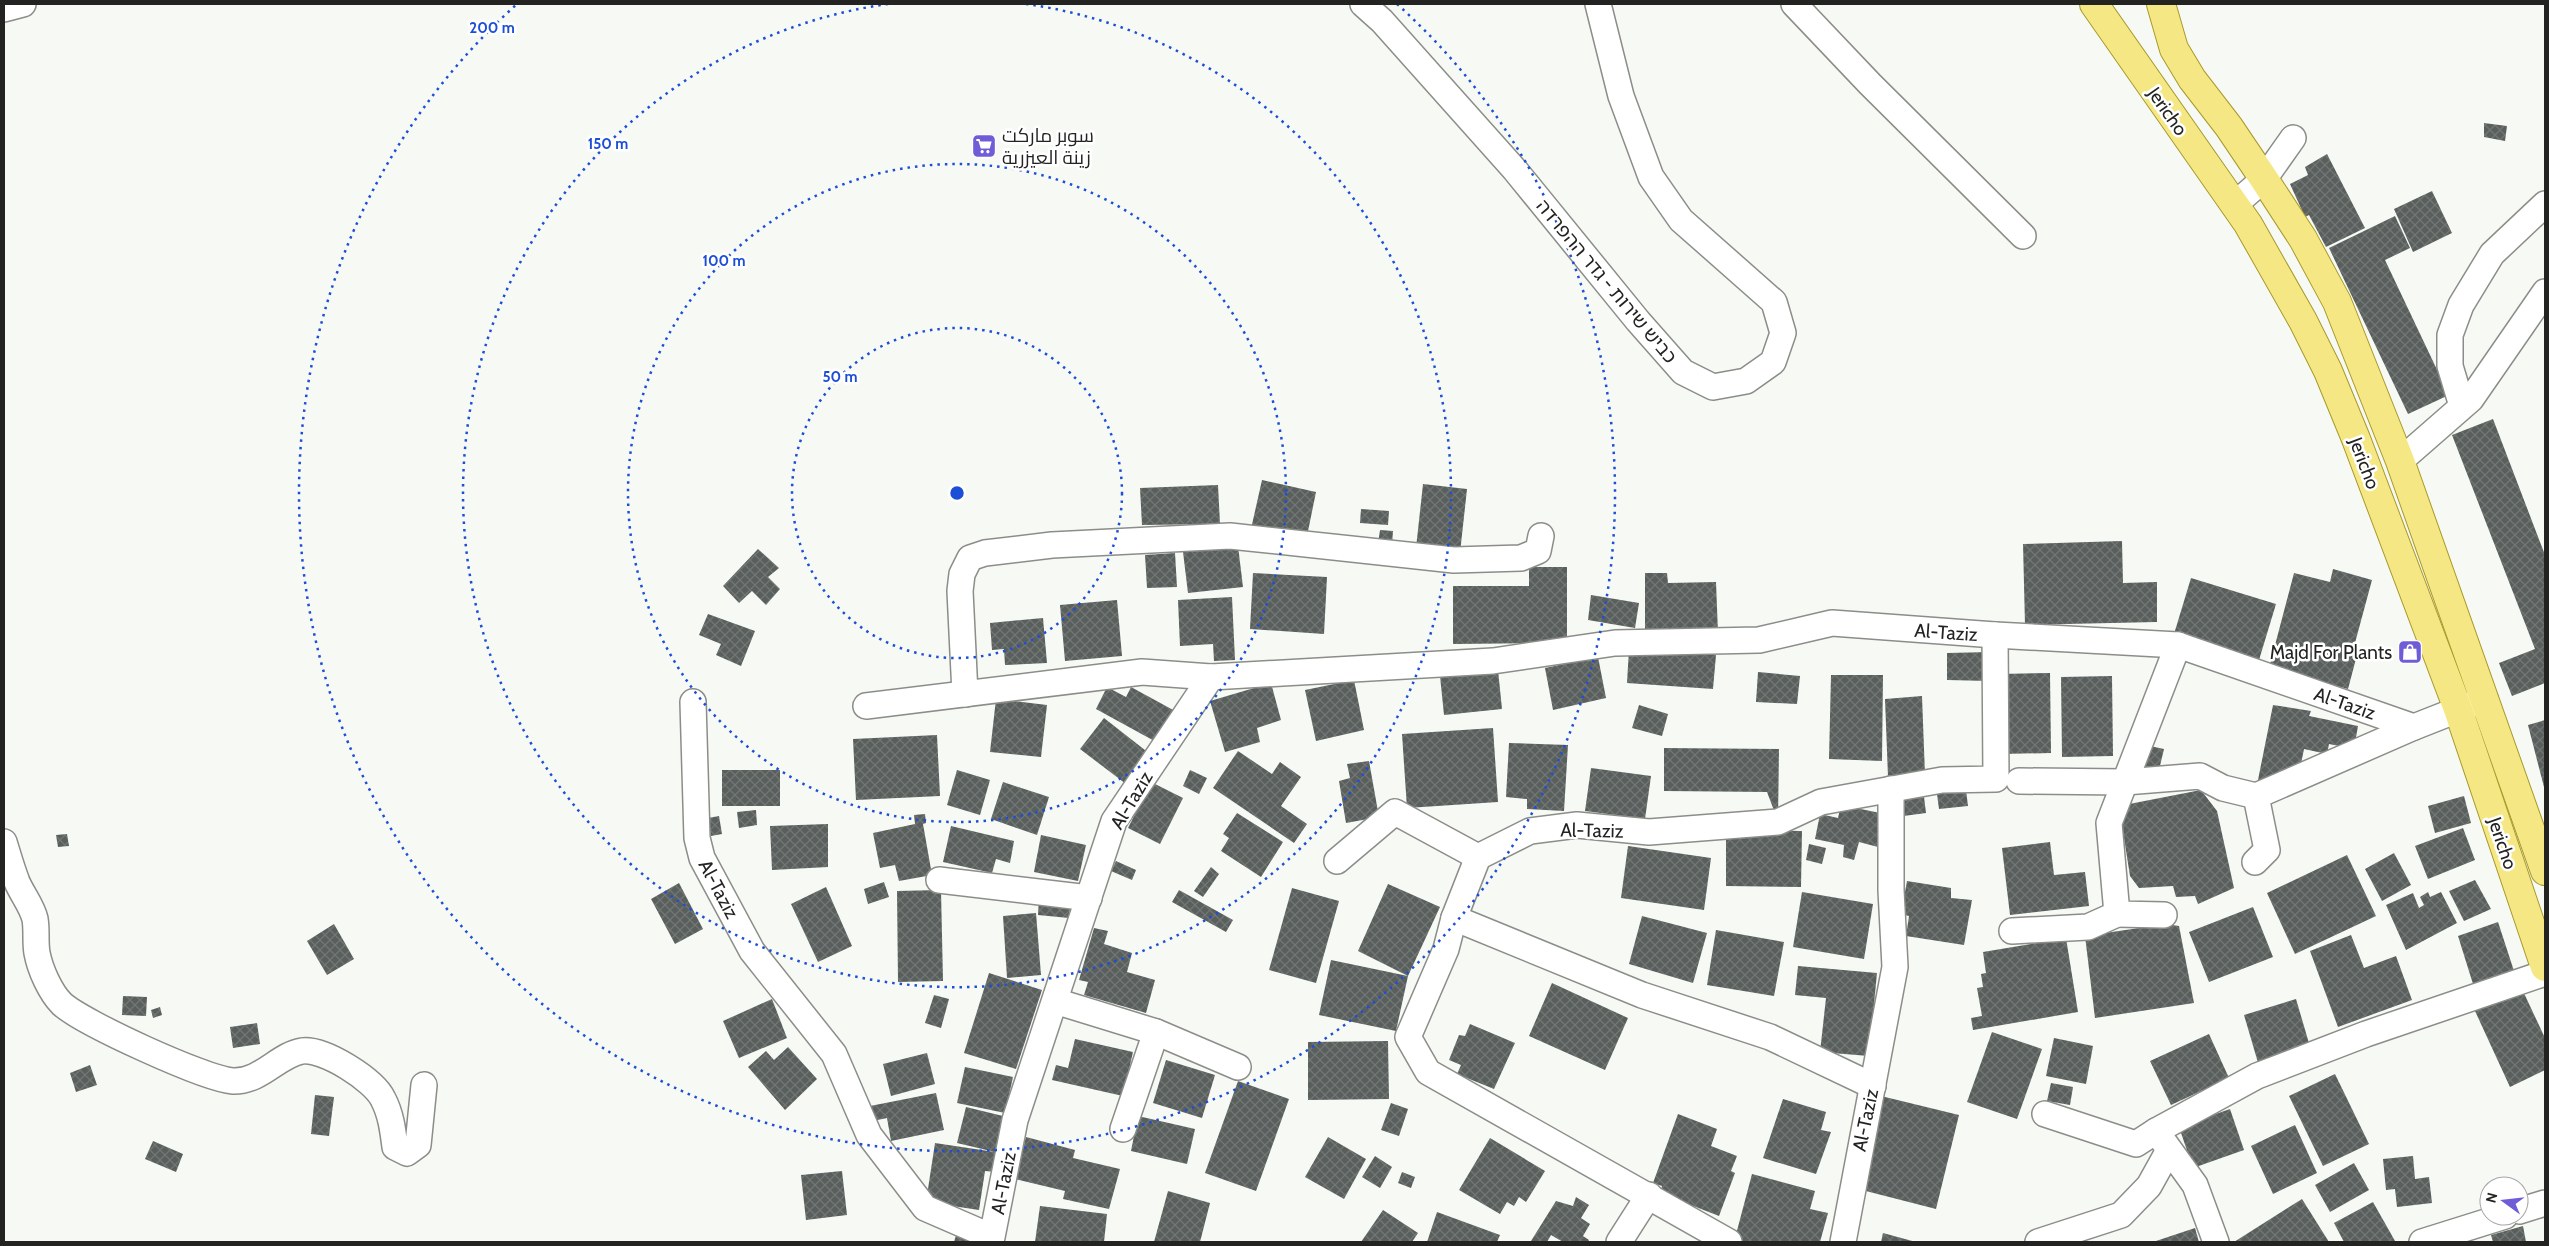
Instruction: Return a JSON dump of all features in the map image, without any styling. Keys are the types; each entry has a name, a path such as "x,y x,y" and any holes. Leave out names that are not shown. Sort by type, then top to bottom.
{"main road":[{"path":"2086,4 2115,34"},
{"name":"Jericho","path":"2094,4 2234,205 2278,274 2328,371 2356,439 2458,709 2545,967"},
{"name":"Jericho","path":"2160,4 2174,49 2192,79 2229,127 2303,239 2337,302 2400,461 2486,699 2545,871"}],"street":[{"path":"4,9 23,4"},
{"name":"כביש שירות - גדר ההפרדה","path":"1363,4 1382,21 1515,170 1638,321 1683,372 1713,388 1746,381 1773,362 1783,334 1774,302 1681,220 1651,177 1621,96 1598,4"},
{"path":"1794,4 1877,91 2023,236"},
{"path":"2234,205 2264,179 2293,138"},
{"path":"2462,406 2450,366 2450,335 2461,305 2492,254 2545,204"},
{"path":"2400,461 2471,399 2545,292"},
{"path":"965,694 960,591 962,574 970,558 985,553 1052,545 1230,536 1454,560 1520,558 1538,551 1541,536"},
{"name":"Al-Taziz","path":"866,706 1142,672 1211,677 1493,661 1615,643 1759,640 1832,623 1995,635 2178,645 2414,727"},
{"name":"Al-Taziz","path":"1478,858 1530,832 1577,825 1649,832 1778,822 1821,802 1942,780 1996,780 1995,635"},
{"path":"2117,914 2109,823 2178,645"},
{"name":"Al-Taziz","path":"693,702 697,838 702,858 752,951 834,1054 869,1135 925,1208 992,1237 1015,1120 1114,821 1211,677"},
{"path":"2019,781 2125,782 2200,776 2223,788 2256,796 2414,727 2486,699"},
{"name":"Al-Taziz","path":"1842,1242 1896,967 1891,890 1891,789"},
{"path":"2256,796 2267,850 2256,862"},
{"path":"1336,862 1395,812 1478,858 1454,918 1446,949 1408,1037 1428,1072 1730,1242"},
{"path":"4,842 17,882 34,918 37,954 45,977 61,1003 78,1015 178,1064 214,1078 234,1081 249,1078 302,1051 329,1057 354,1069 383,1098 393,1128 395,1147 407,1153 418,1145 424,1085"},
{"path":"939,880 1089,898"},
{"path":"2012,931 2088,927 2117,914 2164,915"},
{"path":"1454,918 1642,995 1770,1037 1873,1086"},
{"path":"2045,1114 2136,1144 2162,1140 2257,1076 2366,1034 2545,973"},
{"path":"1055,1001 1156,1032 1238,1067"},
{"path":"1124,1129 1156,1032"},
{"path":"2038,1242 2121,1216 2149,1186 2162,1140"},
{"path":"2162,1140 2195,1185 2216,1242"},
{"path":"1619,1242 1649,1195"},
{"path":"2529,1208 2545,1203"},
{"path":"2422,1242 2479,1224"}],"building":[{"path":"2484,123 2507,126 2505,141 2484,137"},
{"path":"2327,154 2365,228 2326,247 2309,215 2305,217 2290,184 2308,175 2305,167"},
{"path":"2432,191 2452,233 2413,252 2394,209"},
{"path":"2395,216 2410,248 2385,260 2449,395 2408,414 2329,248"},
{"path":"2493,419 2545,555 2545,683 2512,696 2499,663 2535,649 2452,435"},
{"path":"1262,480 1316,492 1306,541 1251,529"},
{"path":"1423,484 1467,489 1460,553 1416,548"},
{"path":"1218,485 1220,524 1142,525 1140,488"},
{"path":"1361,509 1389,511 1388,525 1360,523"},
{"path":"1380,530 1393,531 1392,545 1378,544"},
{"path":"2122,541 2123,583 2157,582 2157,622 2025,625 2023,544"},
{"path":"1238,546 1243,587 1188,593 1183,552"},
{"path":"758,549 779,568 768,577 780,589 766,605 752,591 739,603 723,586"},
{"path":"1175,553 1177,587 1147,588 1145,555"},
{"path":"1529,567 1567,567 1567,643 1453,644 1453,586 1529,586"},
{"path":"2333,569 2372,580 2352,654 2357,655 2348,689 2269,668 2294,573 2330,582"},
{"path":"1253,573 1327,577 1324,634 1250,629"},
{"path":"1645,573 1667,573 1668,583 1716,582 1718,633 1645,634"},
{"path":"2191,578 2276,604 2259,660 2174,634"},
{"path":"1591,595 1639,603 1635,628 1588,620"},
{"path":"1232,597 1235,660 1214,661 1213,644 1180,646 1178,600"},
{"path":"1117,600 1122,656 1065,661 1060,605"},
{"path":"708,614 755,631 741,666 716,655 721,644 699,635"},
{"path":"1043,618 1047,663 1005,665 1004,649 992,650 990,623"},
{"path":"1629,649 1716,655 1713,689 1627,683"},
{"path":"1990,652 1989,681 1947,680 1947,653"},
{"path":"1598,657 1606,698 1553,710 1545,668"},
{"path":"1498,670 1502,709 1444,715 1440,676"},
{"path":"1758,672 1800,676 1797,704 1756,702"},
{"path":"2050,673 2051,753 2001,754 2000,674"},
{"path":"1831,675 1883,675 1882,761 1829,759"},
{"path":"2112,676 2113,756 2062,757 2061,677"},
{"path":"1354,680 1364,730 1316,741 1305,690"},
{"path":"1271,683 1281,720 1257,728 1260,742 1225,752 1210,701"},
{"path":"1107,687 1126,697 1131,687 1175,711 1158,743 1096,709"},
{"path":"1922,696 1925,775 1888,777 1885,699"},
{"path":"996,699 1047,705 1041,757 990,752"},
{"path":"1639,705 1668,714 1662,736 1632,728"},
{"path":"2273,705 2311,711 2309,716 2358,726 2354,749 2329,744 2327,754 2304,749 2299,774 2279,771 2278,784 2258,780"},
{"path":"1104,718 1150,754 1126,784 1080,749"},
{"path":"2545,720 2545,791 2528,725"},
{"path":"1493,728 1498,802 1407,808 1402,734"},
{"path":"937,735 940,796 856,800 853,739"},
{"path":"1509,743 1568,745 1564,811 1527,809 1527,799 1506,797"},
{"path":"2150,746 2164,749 2159,770 2145,767"},
{"path":"1664,748 1779,749 1778,821 1767,792 1664,791"},
{"path":"1238,751 1272,774 1280,762 1301,777 1281,806 1307,824 1294,843 1213,788"},
{"path":"1369,761 1379,817 1346,823 1339,781 1350,778 1347,764"},
{"path":"1591,768 1651,776 1645,819 1585,811"},
{"path":"722,770 780,770 780,806 722,806"},
{"path":"957,770 990,780 980,815 947,805"},
{"path":"1190,770 1207,778 1199,794 1183,786"},
{"path":"1003,782 1049,797 1037,835 991,819"},
{"path":"1151,782 1183,798 1160,844 1128,828"},
{"path":"1966,790 1968,806 1939,809 1937,794"},
{"path":"2201,790 2217,811 2234,888 2198,904 2195,896 2176,897 2173,886 2139,888 2130,876 2119,806"},
{"path":"2464,796 2471,823 2435,833 2428,806"},
{"path":"1924,797 1926,813 1896,817 1895,801"},
{"path":"1841,805 1885,814 1878,847 1859,842 1854,860 1843,857 1844,845 1815,839 1820,814 1838,818"},
{"path":"756,810 757,825 739,828 737,812"},
{"path":"1237,813 1283,842 1261,877 1221,851 1229,838 1223,834"},
{"path":"925,814 926,823 923,824 932,875 899,881 895,865 880,868 873,833 915,824 914,815"},
{"path":"719,816 722,834 711,836 708,818"},
{"path":"828,824 828,867 772,870 770,826"},
{"path":"951,826 1014,841 1010,863 996,859 992,873 943,862"},
{"path":"2463,828 2475,860 2428,879 2415,846"},
{"path":"1726,830 1802,831 1801,887 1726,886"},
{"path":"67,834 69,846 58,847 56,835"},
{"path":"1041,835 1086,845 1078,881 1034,872"},
{"path":"2050,842 2054,875 2085,872 2089,906 2010,915 2002,848"},
{"path":"1809,844 1826,848 1822,864 1806,860"},
{"path":"1628,846 1711,858 1704,910 1621,898"},
{"path":"2394,853 2411,885 2382,901 2365,869"},
{"path":"2347,855 2376,916 2295,954 2267,893"},
{"path":"1116,861 1136,870 1132,880 1111,871"},
{"path":"1211,867 1219,874 1203,897 1194,891"},
{"path":"2475,880 2491,909 2464,921 2449,891"},
{"path":"1907,881 1951,888 1951,898 1972,900 1964,945 1906,936 1909,916 1901,914"},
{"path":"884,882 889,897 868,904 864,889"},
{"path":"679,883 703,929 675,944 651,899"},
{"path":"1388,884 1440,907 1408,976 1358,951"},
{"path":"826,887 852,946 818,962 791,904"},
{"path":"1292,888 1339,901 1316,983 1269,970"},
{"path":"941,890 943,981 898,982 897,891"},
{"path":"1179,890 1233,920 1226,932 1172,902"},
{"path":"1802,892 1873,904 1864,959 1793,947"},
{"path":"2428,892 2430,897 2441,892 2457,923 2406,950 2386,905 2413,893 2419,908 2424,905 2420,897"},
{"path":"1039,896 1071,900 1069,918 1038,915"},
{"path":"2253,907 2273,957 2209,982 2189,932"},
{"path":"1036,913 1041,975 1007,978 1003,916"},
{"path":"1642,916 1707,933 1693,983 1629,964"},
{"path":"2498,922 2514,971 2473,984 2458,936"},
{"path":"334,924 354,959 327,975 307,941"},
{"path":"2166,924 2179,926 2194,1003 2095,1018 2085,936"},
{"path":"1094,928 1108,931 1104,944 1132,953 1127,972 1155,980 1146,1013 1084,995 1088,982 1079,980"},
{"path":"1716,930 1784,942 1774,996 1707,985"},
{"path":"2351,935 2364,968 2396,956 2412,1000 2338,1027 2310,951"},
{"path":"2066,938 2078,1012 1973,1030 1971,1018 1982,1016 1977,988 1983,987 1981,974 1986,973 1983,952"},
{"path":"1331,960 1408,976 1396,1031 1319,1015"},
{"path":"1798,966 1877,973 1869,1056 1820,1052 1826,998 1795,995"},
{"path":"989,973 1042,990 1016,1069 964,1053"},
{"path":"1552,983 1628,1018 1605,1070 1529,1036"},
{"path":"2522,989 2545,1038 2545,1070 2510,1087 2475,1011"},
{"path":"934,995 949,999 941,1028 925,1023"},
{"path":"123,996 147,997 146,1016 122,1015"},
{"path":"772,999 787,1038 739,1058 723,1021"},
{"path":"2296,999 2311,1050 2259,1066 2244,1015"},
{"path":"160,1007 162,1015 153,1018 151,1010"},
{"path":"257,1023 260,1044 233,1048 230,1027"},
{"path":"1470,1024 1515,1043 1494,1089 1457,1074 1461,1065 1449,1060 1459,1035 1465,1036"},
{"path":"1992,1032 2042,1049 2017,1119 1967,1102"},
{"path":"2209,1034 2229,1078 2171,1105 2150,1061"},
{"path":"2054,1038 2093,1046 2086,1084 2046,1076"},
{"path":"1075,1039 1133,1052 1123,1096 1052,1080 1056,1065 1068,1068"},
{"path":"1388,1041 1389,1099 1308,1100 1308,1042"},
{"path":"788,1047 817,1079 785,1110 748,1067 766,1051 774,1060"},
{"path":"927,1053 935,1084 891,1096 883,1064"},
{"path":"1166,1060 1215,1075 1202,1118 1153,1103"},
{"path":"90,1065 97,1085 76,1092 70,1073"},
{"path":"965,1067 1013,1077 1005,1113 957,1103"},
{"path":"2335,1074 2369,1144 2323,1166 2289,1096"},
{"path":"1238,1081 1289,1099 1256,1191 1205,1173"},
{"path":"2051,1083 2073,1087 2070,1105 2047,1101"},
{"path":"936,1093 944,1130 891,1141 887,1118 868,1122 865,1107"},
{"path":"315,1095 334,1097 329,1136 311,1134"},
{"path":"1881,1096 1959,1115 1936,1209 1858,1189"},
{"path":"1783,1099 1826,1112 1821,1130 1831,1132 1816,1174 1763,1158"},
{"path":"1391,1103 1408,1109 1399,1136 1381,1130"},
{"path":"966,1107 1007,1117 996,1172 985,1171 979,1210 926,1202 935,1143 995,1152 957,1143"},
{"path":"2230,1109 2244,1150 2193,1168 2179,1127"},
{"path":"1678,1114 1717,1129 1711,1146 1737,1156 1731,1171 1735,1173 1719,1216 1660,1193 1662,1186 1653,1183"},
{"path":"1138,1116 1195,1129 1187,1164 1131,1151"},
{"path":"2295,1125 2317,1173 2273,1194 2251,1146"},
{"path":"1026,1137 1075,1150 1073,1158 1120,1169 1109,1209 1063,1199 1065,1191 1015,1179"},
{"path":"1328,1137 1366,1159 1344,1199 1305,1177"},
{"path":"1490,1138 1545,1171 1526,1202 1519,1197 1514,1206 1507,1202 1500,1214 1459,1190"},
{"path":"153,1141 183,1154 176,1172 145,1159"},
{"path":"1375,1156 1392,1167 1380,1188 1362,1177"},
{"path":"2413,1156 2415,1179 2429,1177 2432,1203 2397,1207 2395,1189 2386,1190 2383,1159"},
{"path":"2354,1163 2369,1190 2330,1212 2315,1185"},
{"path":"842,1171 847,1215 806,1220 801,1175"},
{"path":"1402,1172 1415,1177 1411,1188 1398,1183"},
{"path":"1752,1174 1815,1191 1810,1209 1828,1213 1820,1242 1734,1242"},
{"path":"1168,1191 1210,1203 1200,1242 1154,1242"},
{"path":"1576,1197 1589,1205 1581,1218 1590,1224 1583,1236 1589,1240 1588,1242 1563,1242 1551,1235 1547,1242 1531,1241 1556,1201 1573,1206"},
{"path":"2302,1199 2329,1242 2234,1242"},
{"path":"2373,1202 2395,1241 2344,1242 2334,1223"},
{"path":"1040,1206 1107,1214 1104,1242 1035,1242"},
{"path":"1383,1210 1418,1233 1412,1242 1361,1242"},
{"path":"1437,1212 1500,1235 1497,1242 1427,1242"},
{"path":"2523,1226 2526,1242 2493,1242 2491,1235"},
{"path":"2195,1228 2199,1242 2153,1242"},
{"path":"957,1232 980,1242 954,1242"},
{"path":"1883,1233 1916,1242 1881,1242"}],"place":[{"name":"سوبر ماركت زينة العيزرية","path":"984,146"},
{"name":"Majd For Plants","path":"2410,652"}]}
